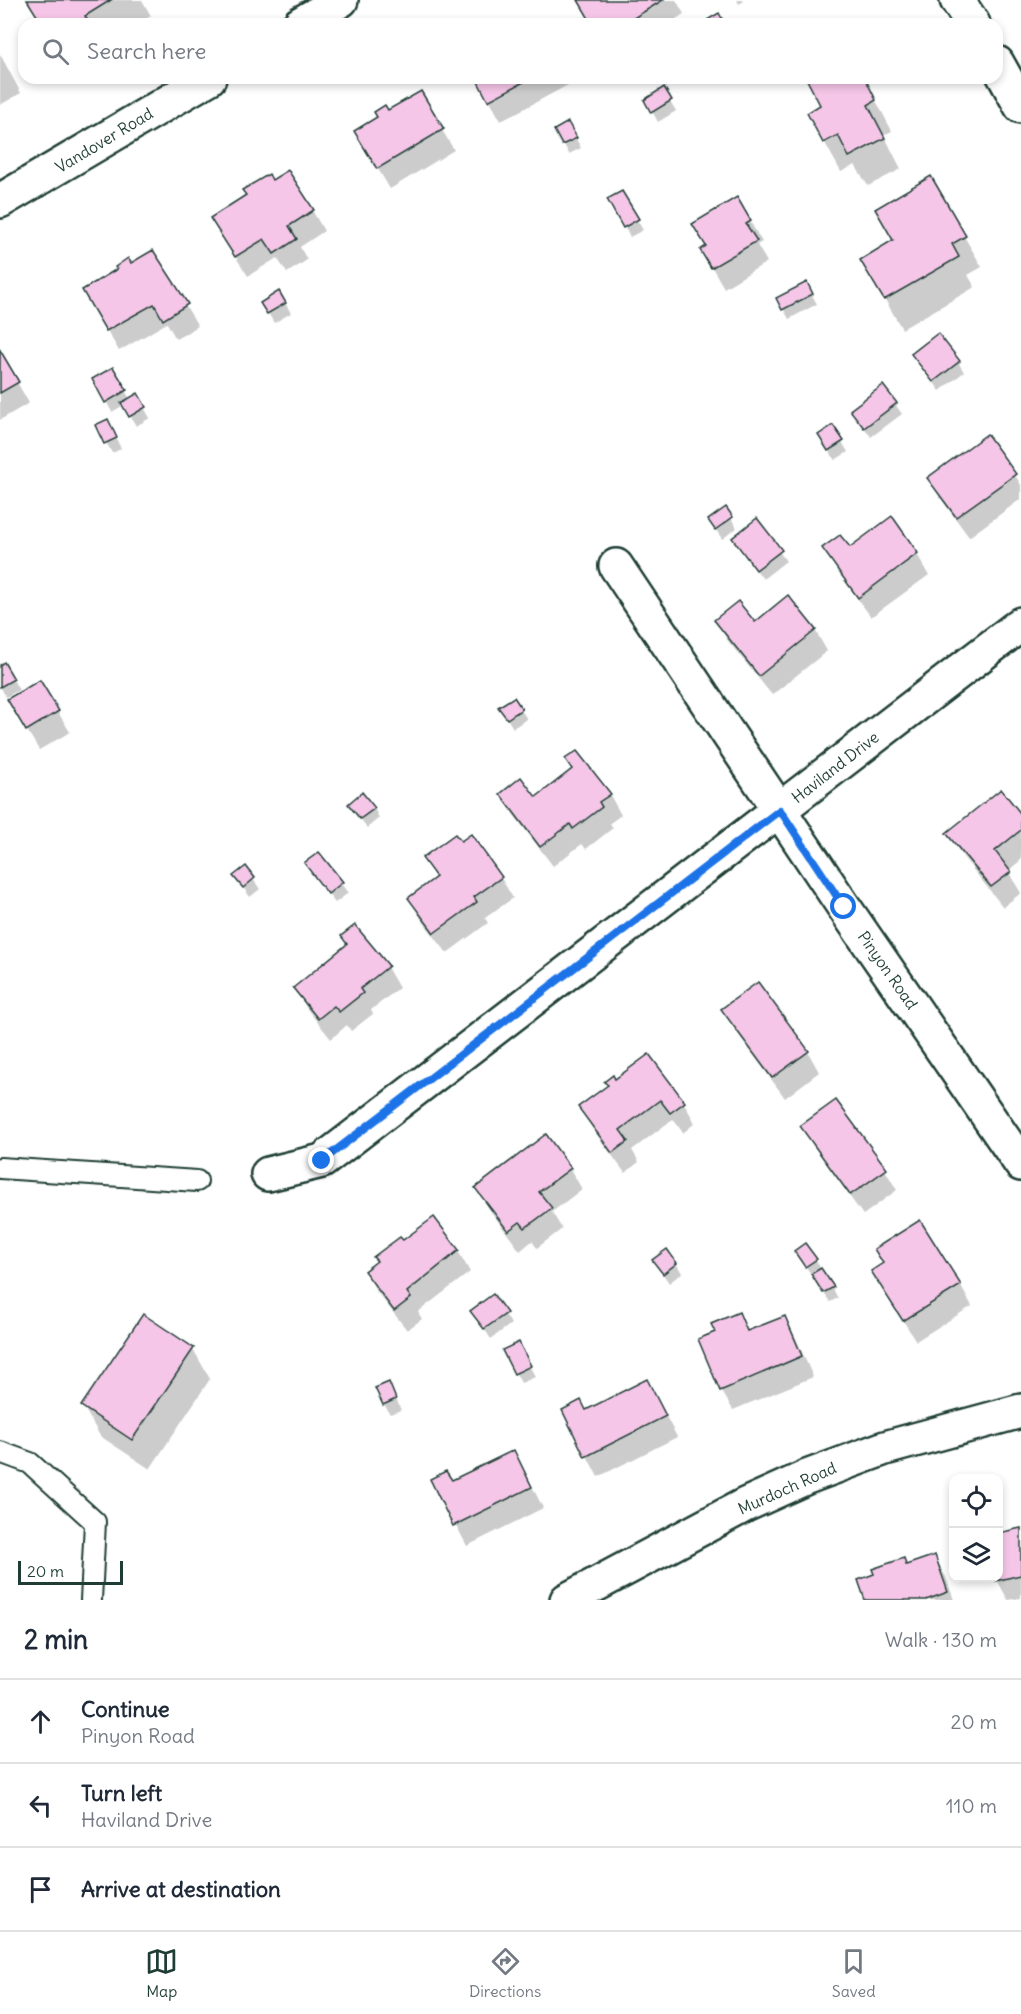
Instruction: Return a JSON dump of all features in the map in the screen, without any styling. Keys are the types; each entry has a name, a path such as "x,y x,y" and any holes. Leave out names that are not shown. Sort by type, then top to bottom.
{"street":[{"path":"310,18 341,0"},
{"path":"957,0 969,18"},
{"path":"1003,74 1021,106"},
{"name":"Vandover Road","path":"0,201 199,84"},
{"name":"Pinyon Road","path":"616,566 844,907 1021,1164"},
{"name":"Haviland Drive","path":"268,1174 322,1161 1021,624"},
{"name":"Murdoch Road","path":"567,1600 745,1505 807,1477 885,1448 1021,1411"}],"lane":[{"path":"0,1168 197,1181"},
{"path":"0,1452 30,1463 95,1522 91,1600"}],"building":[{"path":"27,0 111,0 85,16 86,18 38,18"},
{"path":"578,0 663,0 634,18 588,18"},
{"path":"719,13 722,18 710,18"},
{"path":"479,84 520,84 488,101"},
{"path":"809,84 868,84 876,100 868,105 885,138 849,157 838,135 823,143 807,113 820,105"},
{"path":"664,87 672,100 651,113 644,100"},
{"path":"421,91 444,129 377,169 354,131 377,117 374,112 385,105 388,110"},
{"path":"568,122 577,138 562,145 554,130"},
{"path":"288,170 314,210 289,226 297,239 274,254 264,239 235,257 210,218 246,195 242,190 269,174 272,180"},
{"path":"931,176 966,236 952,244 959,257 884,300 860,260 893,240 875,209"},
{"path":"622,191 639,219 623,228 607,199"},
{"path":"737,197 751,221 746,224 757,241 711,268 700,250 706,246 692,224"},
{"path":"153,250 188,304 163,320 154,304 106,331 82,290 117,269 115,267 128,258 131,263"},
{"path":"807,282 813,294 782,310 776,298"},
{"path":"279,291 286,303 267,314 260,303"},
{"path":"938,333 960,361 933,382 911,354"},
{"path":"0,350 19,382 0,393"},
{"path":"113,367 127,390 105,403 92,379"},
{"path":"883,385 897,403 864,428 850,410"},
{"path":"138,393 146,407 129,417 121,403"},
{"path":"108,419 117,438 104,444 95,425"},
{"path":"833,425 844,441 828,451 818,435"},
{"path":"987,434 1016,474 956,517 927,478"},
{"path":"726,507 733,517 715,530 708,520"},
{"path":"892,516 918,553 858,598 822,548 840,535 850,547"},
{"path":"757,518 782,550 756,570 732,538"},
{"path":"788,595 816,630 759,676 714,620 738,601 755,622"},
{"path":"4,662 14,679 0,687 0,665"},
{"path":"40,680 59,711 26,731 7,699"},
{"path":"514,697 522,709 507,719 498,707"},
{"path":"577,751 611,794 599,802 602,807 573,829 570,824 540,847 500,794 521,777 536,797 572,769 565,759"},
{"path":"1001,789 1021,814 1021,830 995,851 1011,872 991,887 946,833"},
{"path":"362,792 375,808 360,819 348,804"},
{"path":"455,834 461,841 471,834 502,877 474,897 477,902 434,933 408,898 436,877 422,858"},
{"path":"319,852 343,882 328,894 304,863"},
{"path":"246,866 255,878 243,888 233,876"},
{"path":"355,925 389,966 360,989 363,993 339,1012 334,1006 318,1019 293,988 347,944 341,936"},
{"path":"758,982 809,1051 772,1078 721,1009"},
{"path":"649,1054 685,1102 670,1113 660,1100 620,1130 628,1141 612,1153 578,1107 608,1085 604,1082 613,1075 615,1079"},
{"path":"836,1100 887,1169 850,1195 800,1126"},
{"path":"546,1134 571,1168 539,1192 552,1208 525,1228 520,1222 508,1231 475,1188"},
{"path":"434,1217 459,1250 407,1292 411,1298 394,1311 364,1271 377,1261 373,1257 400,1237 403,1240"},
{"path":"920,1220 961,1285 903,1321 871,1271 883,1263 874,1249"},
{"path":"805,1243 817,1259 805,1267 794,1251"},
{"path":"667,1249 677,1263 663,1274 652,1260"},
{"path":"821,1268 834,1287 823,1293 811,1274"},
{"path":"493,1294 507,1313 484,1329 470,1311"},
{"path":"739,1312 747,1331 785,1316 802,1356 720,1391 698,1339 715,1332 711,1324"},
{"path":"143,1314 194,1348 132,1440 81,1406"},
{"path":"519,1342 531,1366 514,1374 502,1350"},
{"path":"647,1379 666,1416 585,1457 562,1410 581,1400 586,1410"},
{"path":"389,1382 396,1399 383,1405 375,1388"},
{"path":"514,1450 532,1487 453,1526 430,1479 446,1471 452,1480"},
{"path":"1021,1528 1021,1575 1003,1579 1003,1532"},
{"path":"935,1555 948,1592 926,1600 865,1600 858,1580 874,1574 872,1569 904,1558 906,1565"}],"route":[{"path":"322,1161 780,810 844,907"}]}
